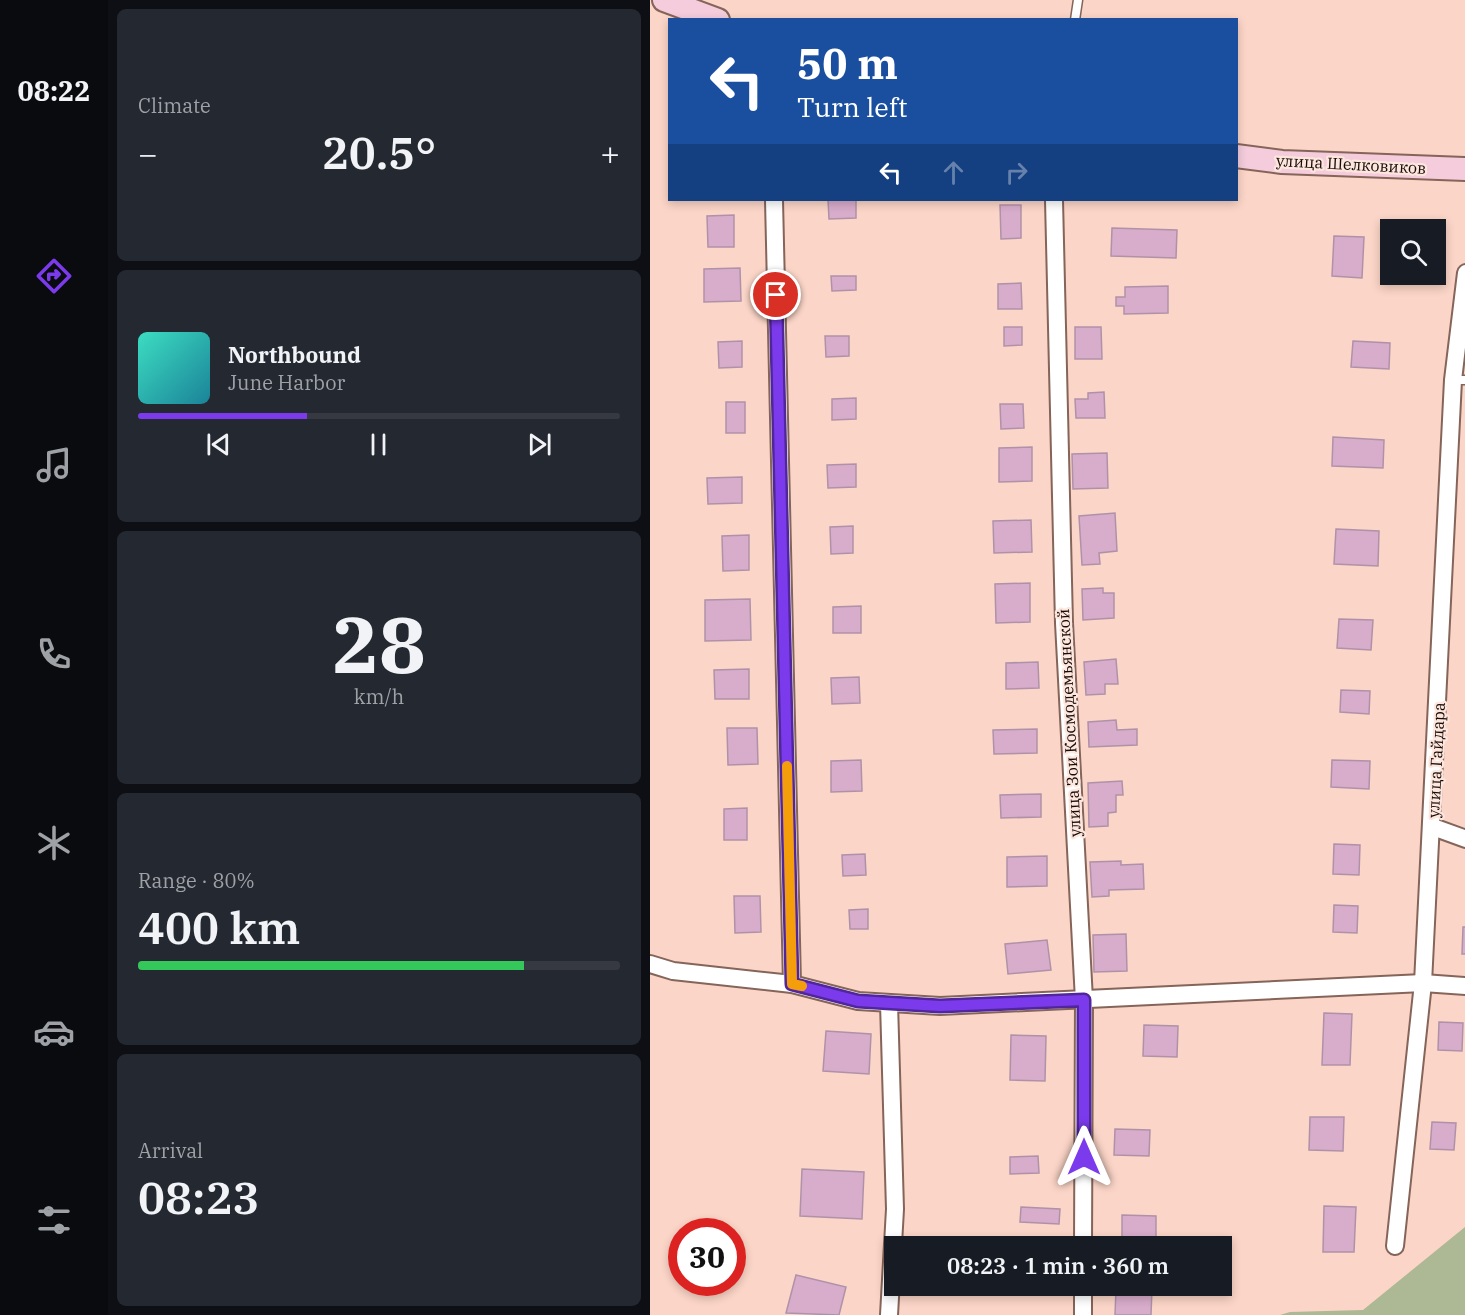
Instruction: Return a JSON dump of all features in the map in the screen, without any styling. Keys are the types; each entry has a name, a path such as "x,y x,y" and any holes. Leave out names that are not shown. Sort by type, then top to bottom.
{"street":[{"path":"664,0 713,18"},
{"name":"улица Шелковиков","path":"1238,156 1282,162 1466,169"},
{"path":"774,201 792,984"},
{"name":"улица Зои Космодемьянской","path":"1054,201 1064,623 1084,1000 1083,1236"},
{"name":"улица Гайдара","path":"1395,1246 1423,983 1466,273"},
{"path":"1433,827 1466,839"},
{"path":"650,964 673,971 792,984 858,1001 940,1006 1423,983 1466,986"},
{"path":"889,1003 895,1209 889,1315"},
{"path":"1083,1296 1083,1315"}],"lane":[{"path":"1075,18 1078,0"}],"green space":[{"path":"1465,1227 1465,1315 1280,1315 1290,1312 1363,1310"}],"building":[{"path":"828,201 856,201 856,218 829,219"},
{"path":"1000,205 1021,205 1021,238 1001,239"},
{"path":"734,215 734,247 708,247 707,216"},
{"path":"1112,228 1177,230 1176,258 1111,256"},
{"path":"1334,236 1364,237 1362,278 1332,276"},
{"path":"740,268 741,301 704,302 704,269"},
{"path":"831,276 856,276 856,290 832,291"},
{"path":"1021,283 1022,309 998,309 998,284"},
{"path":"1168,286 1168,313 1124,314 1124,306 1116,306 1116,297 1125,297 1125,287"},
{"path":"1004,327 1022,327 1022,345 1004,346"},
{"path":"1075,327 1101,327 1102,359 1075,359"},
{"path":"825,336 849,336 849,356 826,357"},
{"path":"742,341 742,367 719,368 718,342"},
{"path":"1353,341 1390,343 1389,369 1351,367"},
{"path":"1104,392 1105,418 1076,418 1075,399 1088,399 1088,393"},
{"path":"856,398 856,419 832,420 832,399"},
{"path":"726,402 745,402 745,433 726,433"},
{"path":"1000,404 1023,404 1024,428 1001,429"},
{"path":"1333,437 1384,440 1383,468 1332,466"},
{"path":"1032,447 1032,481 999,482 999,448"},
{"path":"1107,453 1108,488 1073,489 1072,454"},
{"path":"856,464 856,487 828,488 827,465"},
{"path":"742,477 742,503 708,504 707,478"},
{"path":"1115,513 1117,551 1099,553 1100,564 1082,565 1079,516"},
{"path":"1031,520 1032,552 994,553 993,521"},
{"path":"853,526 853,553 831,554 830,527"},
{"path":"1336,529 1379,531 1378,566 1334,564"},
{"path":"749,535 749,570 723,571 722,536"},
{"path":"1030,583 1030,622 996,623 995,584"},
{"path":"1103,588 1103,593 1114,593 1114,618 1083,620 1082,589"},
{"path":"750,599 751,640 705,641 705,600"},
{"path":"861,606 861,633 833,633 833,607"},
{"path":"1339,619 1373,620 1371,650 1337,648"},
{"path":"1116,659 1118,684 1105,684 1105,694 1086,695 1084,662"},
{"path":"1038,662 1039,688 1006,689 1006,663"},
{"path":"749,669 749,699 715,699 714,670"},
{"path":"859,677 860,703 832,704 831,678"},
{"path":"1341,690 1370,691 1369,714 1340,712"},
{"path":"1116,720 1117,730 1137,729 1137,745 1089,747 1088,722"},
{"path":"727,728 757,728 758,764 728,765"},
{"path":"1037,729 1037,753 994,754 993,730"},
{"path":"861,760 862,791 831,792 831,761"},
{"path":"1332,760 1370,761 1369,789 1331,787"},
{"path":"1122,781 1123,795 1116,795 1116,812 1108,813 1108,826 1089,827 1088,783"},
{"path":"1041,794 1041,817 1001,818 1000,795"},
{"path":"747,808 747,840 724,840 724,809"},
{"path":"1334,844 1360,845 1359,875 1333,874"},
{"path":"865,854 866,875 843,876 842,855"},
{"path":"1047,856 1047,886 1007,887 1007,857"},
{"path":"1121,861 1121,865 1143,864 1144,889 1109,890 1109,896 1092,897 1090,862"},
{"path":"734,896 760,896 761,932 735,933"},
{"path":"1334,905 1358,906 1357,933 1333,932"},
{"path":"868,909 868,929 850,929 849,910"},
{"path":"1463,927 1466,927 1466,954 1462,954"},
{"path":"1126,934 1127,971 1094,972 1093,935"},
{"path":"1047,940 1051,970 1008,974 1005,944"},
{"path":"1324,1013 1352,1014 1350,1065 1322,1065"},
{"path":"1439,1022 1463,1023 1462,1051 1438,1050"},
{"path":"1144,1025 1178,1026 1177,1057 1143,1056"},
{"path":"826,1031 871,1034 869,1074 823,1071"},
{"path":"1011,1035 1046,1036 1045,1081 1010,1080"},
{"path":"1310,1117 1344,1117 1343,1151 1309,1150"},
{"path":"1432,1122 1456,1123 1454,1150 1430,1149"},
{"path":"1115,1129 1150,1130 1149,1156 1114,1155"},
{"path":"1038,1156 1039,1173 1010,1174 1010,1157"},
{"path":"802,1169 864,1172 862,1219 800,1216"},
{"path":"1324,1206 1356,1207 1354,1252 1323,1252"},
{"path":"1021,1207 1060,1209 1059,1224 1020,1222"},
{"path":"1122,1215 1156,1216 1156,1236 1122,1236"},
{"path":"796,1275 846,1287 839,1315 786,1313"},
{"path":"1116,1296 1152,1296 1151,1315 1115,1315"}],"slow traffic":[{"path":"787,766 792,984 802,986"}],"route":[{"path":"776,295 792,984 858,1001 940,1006 1084,1000 1084,1157"}]}
